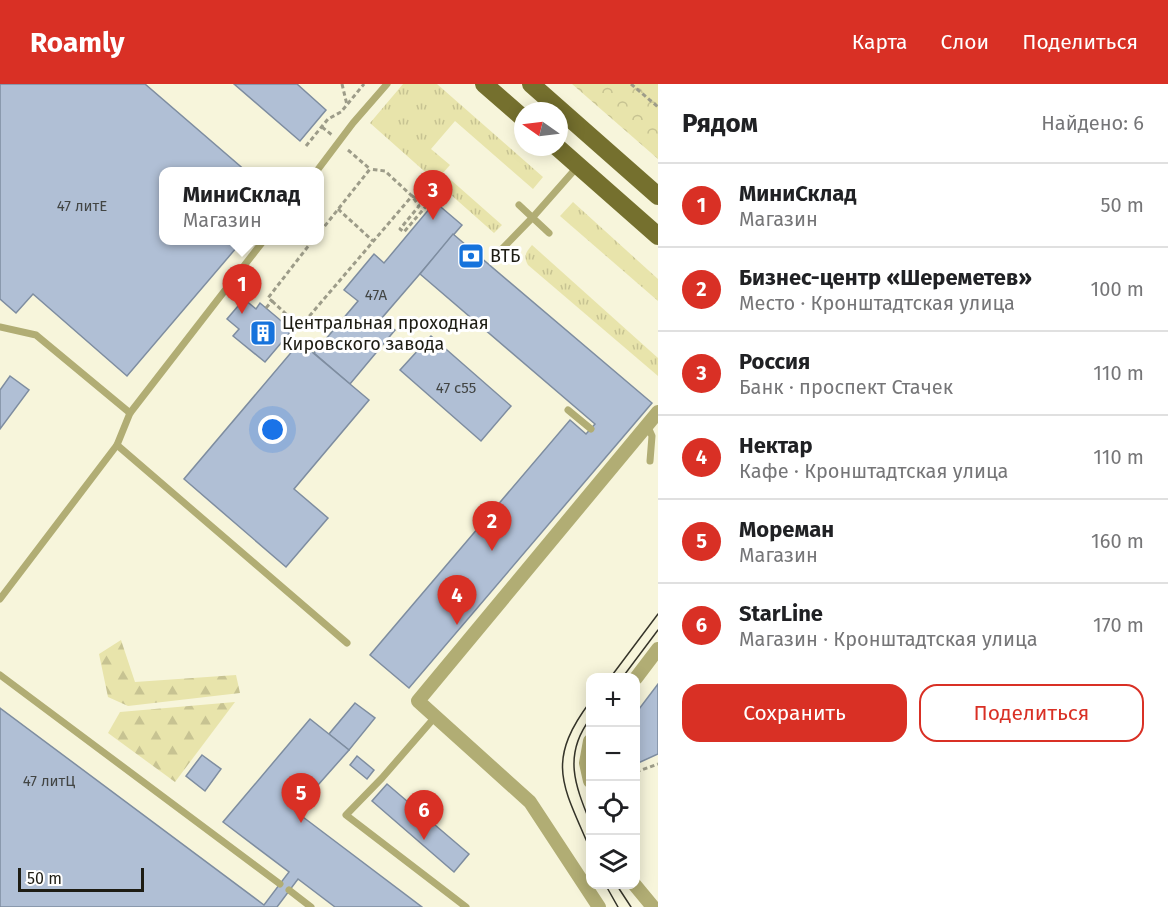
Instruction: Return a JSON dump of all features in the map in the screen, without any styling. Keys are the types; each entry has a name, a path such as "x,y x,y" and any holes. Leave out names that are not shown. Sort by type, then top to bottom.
{"main road":[{"path":"484,84 514,110"},
{"path":"531,84 658,196"},
{"path":"567,156 658,236"}],"street":[{"path":"599,907 530,802 418,701 619,452 658,412"},
{"path":"640,673 658,649"},
{"path":"637,889 652,907"}],"lane":[{"path":"319,167 387,84"},
{"path":"501,250 578,166"},
{"path":"519,205 549,233"},
{"path":"0,599 117,445 130,412 260,245"},
{"path":"0,327 36,335 130,412"},
{"path":"568,410 591,429"},
{"path":"647,425 652,436 650,461"},
{"path":"117,445 347,644"},
{"path":"0,675 280,884"},
{"path":"435,717 346,815 466,907"},
{"path":"289,890 311,907"}],"path":[{"path":"342,84 347,105"},
{"path":"306,146 328,119 341,112 364,84"},
{"path":"631,84 658,107"},
{"path":"322,127 370,169 385,171 412,196 428,207 404,232 399,229 419,206 412,196"},
{"path":"324,227 370,169"},
{"path":"309,245 268,298 300,327 412,196"},
{"path":"338,209 373,241"},
{"path":"266,308 272,301"},
{"path":"640,771 658,764"}],"green space":[{"path":"403,84 437,84 514,152 514,156 519,156 543,177 533,189 455,121 431,149 450,165 443,173 502,225 494,233 370,123"},
{"path":"572,84 658,84 658,159"},
{"path":"573,202 658,279 658,301 560,216"},
{"path":"532,245 658,358 658,376 528,265 526,254"},
{"path":"121,640 135,682 236,675 240,693 128,706 108,697 99,654"},
{"path":"235,702 175,782 108,733 120,712"}],"building":[{"path":"0,84 145,84 241,167 159,167 159,245 239,245 127,376 33,294 16,313 0,299"},
{"path":"234,84 297,84 326,110 300,141"},
{"path":"435,202 462,225 381,319 395,330 350,384 314,353 358,301 344,290 374,254 384,263"},
{"path":"453,234 652,403 409,688 370,655 570,420 586,434 595,424 420,274"},
{"name":"Центральная проходная Кировского завода","path":"244,299 256,309 260,303 292,330 265,362 233,336 239,329 227,319"},
{"path":"431,336 511,406 481,441 400,370"},
{"path":"300,342 369,400 294,489 328,518 286,567 184,479"},
{"path":"10,376 29,390 0,429 0,390"},
{"path":"658,684 658,754 640,762 640,727 640,708"},
{"path":"355,703 375,718 349,750 329,734"},
{"path":"0,708 264,905 289,872 223,822 310,719 349,750 295,811 422,907 335,907 298,879 277,907 0,907"},
{"path":"202,755 221,769 205,791 186,776"},
{"path":"357,756 374,770 367,779 350,765"},
{"path":"387,784 469,854 454,872 372,801"}],"tram line":[{"path":"614,673 658,614"},
{"path":"626,673 658,630"},
{"path":"586,708 567,742 563,759 566,791 586,839"},
{"path":"586,726 576,745 574,758 576,783 586,811"},
{"path":"608,889 618,907"},
{"path":"619,889 631,907"}],"place":[{"name":"Россия","path":"433,220"},
{"name":"ВТБ","path":"471,256"},
{"name":"МиниСклад","path":"242,314"},
{"name":"Центральная проходная Кировского завода","path":"263,333"},
{"name":"Бизнес-центр «Шереметев»","path":"492,551"},
{"name":"Нектар","path":"457,625"},
{"name":"Мореман","path":"301,823"},
{"name":"StarLine","path":"424,840"}]}
